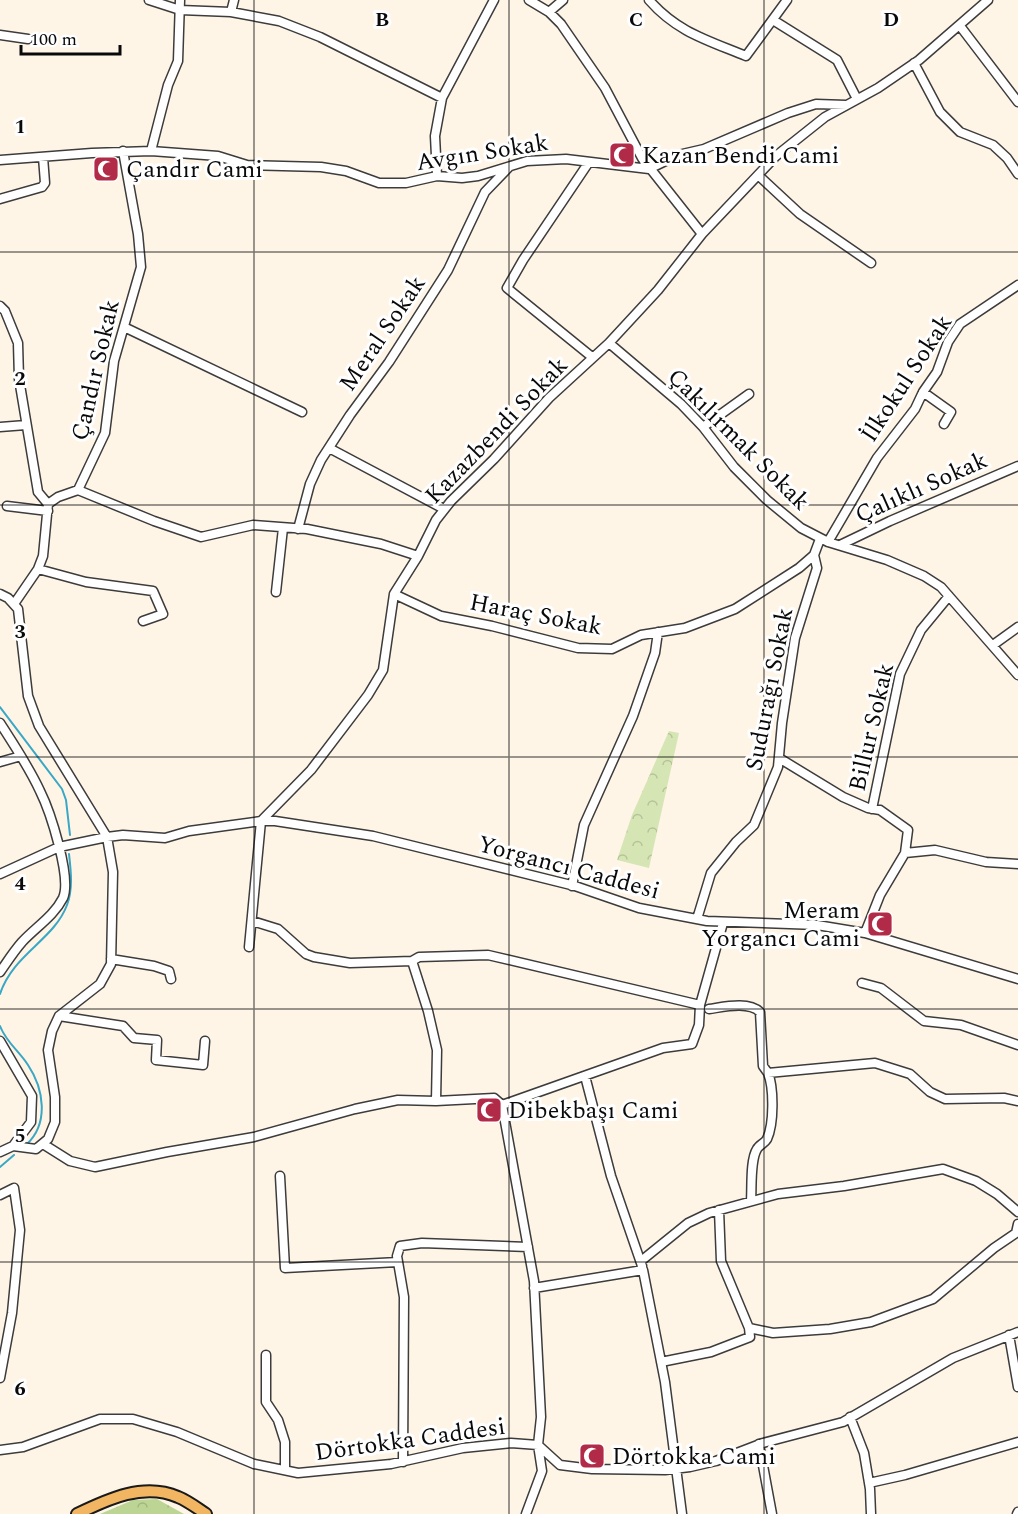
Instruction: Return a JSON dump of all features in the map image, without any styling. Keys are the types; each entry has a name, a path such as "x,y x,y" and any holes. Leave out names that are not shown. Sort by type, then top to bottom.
{"main road":[{"path":"77,1514 126,1494 158,1491 179,1497 206,1514"},
{"path":"84,1514 149,1492 158,1492 175,1498 200,1514"}],"street":[{"path":"149,0 180,10 231,12 279,21 320,37 442,98"},
{"path":"151,151 168,85 178,61 180,0"},
{"path":"231,12 234,0"},
{"path":"437,176 435,136 442,98 494,0"},
{"path":"529,0 549,12 561,24 605,88 634,144 650,169 702,234"},
{"path":"549,12 563,0"},
{"path":"649,0 663,16 682,30 746,56 787,0"},
{"name":"Kazazbendi Sokak","path":"261,821 311,770 368,695 383,670 394,594 444,509 494,459 549,398 609,343 658,290 702,234 792,142 825,117 878,88 914,63 988,0"},
{"path":"773,20 837,60 857,99"},
{"path":"960,26 1018,102"},
{"path":"0,35 28,39"},
{"path":"914,63 940,112 960,132 993,145 1007,158 1018,174"},
{"path":"650,169 678,155 704,149 797,110 816,104 846,105"},
{"name":"Çandır Sokak","path":"78,490 105,433 114,361 141,267 138,234 123,151"},
{"name":"Avgın Sokak","path":"0,160 151,151 218,156 247,165 321,167 346,171 379,183 406,183 437,176 462,178 478,176 527,160 566,159 650,169"},
{"path":"0,199 42,187 45,183 44,157"},
{"path":"589,162 523,260 507,288 592,357"},
{"name":"Meral Sokak","path":"298,529 310,484 329,448 389,362 448,270 485,192 510,166"},
{"path":"758,175 800,214 871,263"},
{"name":"İlkokul Sokak","path":"824,540 877,458 915,409 923,392 937,372 948,342 960,324 1018,285"},
{"path":"0,306 5,311 18,343 19,379 38,492 48,507"},
{"path":"124,327 302,412"},
{"name":"Çakılırmak Sokak","path":"609,343 681,404 703,427 734,467 767,500 801,528 824,540 887,560 924,576 941,587 1018,675"},
{"path":"923,392 951,412 944,424"},
{"path":"703,427 748,394"},
{"path":"0,427 26,424"},
{"path":"329,448 444,509"},
{"name":"Çalıklı Sokak","path":"840,545 1018,466"},
{"path":"14,604 38,569 43,556 48,507 58,497 78,490 154,521 201,537 253,525 298,529 381,544 418,556"},
{"path":"7,506 48,507"},
{"path":"276,592 283,528"},
{"path":"814,555 824,540"},
{"name":"Haraç Sokak","path":"394,594 441,616 502,628 578,648 612,649 641,635 685,628 735,609 799,568 814,555"},
{"name":"Sudurağı Sokak","path":"698,920 711,873 736,842 754,825 778,767 795,638 817,568 814,555"},
{"path":"38,569 86,582 153,591 163,614 143,621"},
{"path":"0,594 18,609 28,696 39,726 107,837 113,872 111,959 100,984 59,1016 52,1030 48,1050 55,1097 55,1122 52,1132 36,1149 13,1146"},
{"name":"Billur Sokak","path":"872,809 900,674 921,630 949,596"},
{"path":"993,645 1018,627"},
{"path":"572,886 584,825 633,717 655,653 658,632"},
{"path":"0,723 41,793 59,847 66,879 64,896 53,913 21,943 0,972"},
{"path":"0,762 21,756"},
{"path":"778,758 843,797 880,810 908,830 905,853 880,895 866,933"},
{"path":"249,947 261,821"},
{"name":"Yorgancı Caddesi","path":"0,874 59,847 107,837 165,838 189,831 275,821 373,836 572,886 639,908 698,920 817,925 866,933 1018,979"},
{"path":"905,853 935,850 986,862 1018,864"},
{"path":"252,921 278,929 306,954 314,957 350,963 412,961 419,957 488,956 700,1005"},
{"path":"502,1105 663,1048 692,1044 699,1025 700,1005 723,922"},
{"path":"111,959 154,966 169,971 171,979"},
{"path":"412,961 428,1011 437,1050 436,1101"},
{"path":"862,983 881,988 924,1021 961,1025 1018,1045"},
{"path":"709,1009 728,1006 751,1007 760,1012 764,1066 768,1073 772,1098 767,1141 757,1148 753,1166 751,1201"},
{"path":"59,1016 123,1026 134,1038 157,1040 156,1060 203,1065 205,1041"},
{"path":"0,1041 32,1096 31,1122 13,1146 0,1152"},
{"path":"768,1073 874,1063 910,1074 930,1092 945,1099 1004,1098 1018,1101"},
{"path":"585,1076 611,1176 642,1265 677,1468 681,1514"},
{"path":"43,1144 70,1161 95,1167 254,1137 355,1109 398,1100 494,1098 502,1105 534,1288 541,1417 537,1445 542,1471 526,1514"},
{"path":"534,1288 642,1265 687,1223 719,1210 778,1194 844,1186 943,1169 976,1182 997,1194 1018,1212"},
{"path":"280,1176 285,1268 398,1262"},
{"path":"0,1195 14,1188 20,1230 12,1313 0,1378"},
{"path":"660,1362 711,1352 750,1337 749,1328 721,1261 719,1210"},
{"path":"749,1328 773,1333 830,1329 871,1322 933,1299 994,1248 1016,1233 1018,1224"},
{"path":"403,1462 404,1297 397,1256 400,1246 422,1244 528,1247"},
{"path":"1014,1334 1018,1387"},
{"name":"Dörtokka Caddesi","path":"0,1450 23,1447 100,1419 133,1419 177,1432 254,1464 298,1473 403,1462 463,1448 511,1443 537,1445 560,1465 592,1469 677,1468 716,1461 759,1444 843,1422 953,1358 1014,1334"},
{"path":"266,1355 266,1402 278,1420 285,1442 285,1470"},
{"path":"850,1417 864,1453 871,1514"},
{"path":"869,1483 905,1475 1018,1442"},
{"path":"759,1444 772,1514"}],"green space":[{"path":"669,731 679,733 649,868 617,860 632,815"},
{"path":"157,1499 184,1514 100,1514 133,1500"}],"waterway":[{"path":"0,707 62,789 66,800 70,835"},
{"path":"0,994 14,968 53,928 67,905 71,886 69,854"},
{"path":"0,1026 28,1065 41,1095 39,1126 27,1144"},
{"path":"0,1167 14,1155"}],"place":[{"name":"Kazan Bendi Cami","path":"622,155"},
{"name":"Çandır Cami","path":"106,169"},
{"name":"Meram Yorgancı Cami","path":"880,924"},
{"name":"Dibekbaşı Cami","path":"489,1110"},
{"name":"Dörtokka Cami","path":"592,1456"}]}
